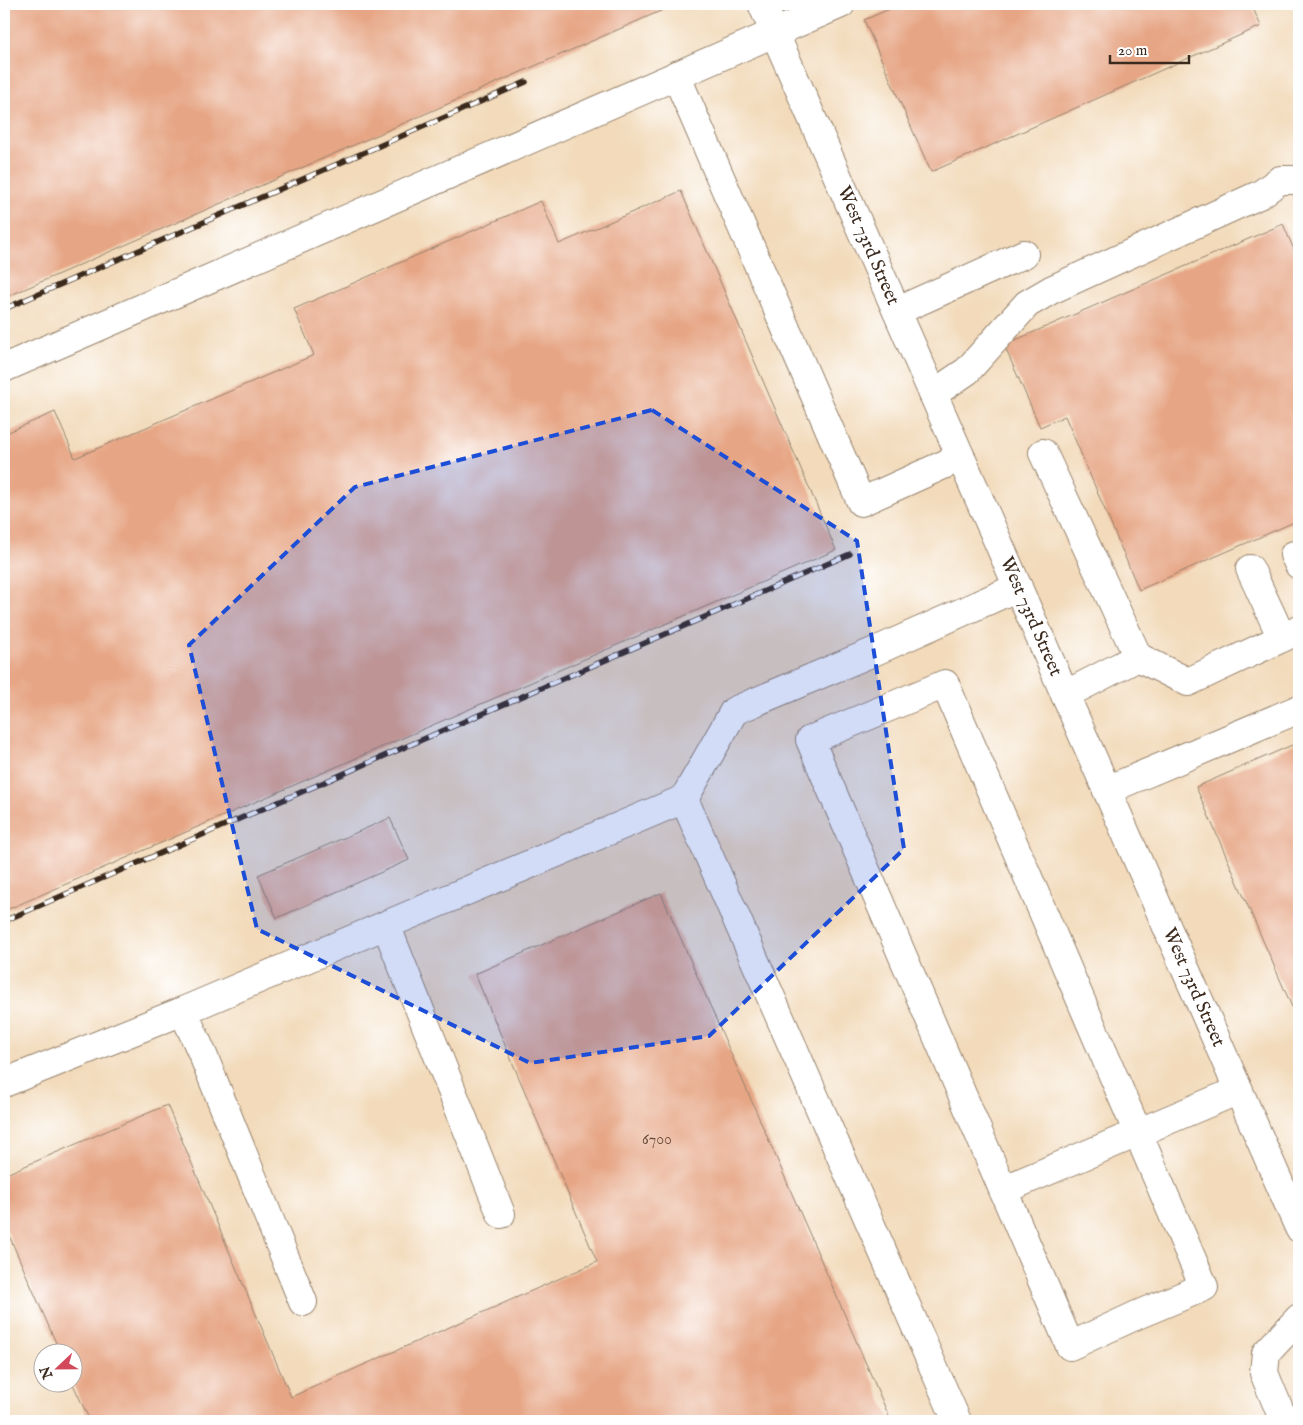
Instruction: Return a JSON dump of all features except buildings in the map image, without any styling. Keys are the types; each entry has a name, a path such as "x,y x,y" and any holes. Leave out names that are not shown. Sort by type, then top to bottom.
{"street":[{"name":"West 73rd Street","path":"762,4 1299,1228"},
{"path":"4,368 841,4"},
{"path":"676,75 861,502 961,457"},
{"path":"933,394 966,371 1027,304 1051,290 1261,194 1280,180 1299,180"},
{"path":"897,311 1024,254"},
{"path":"1043,453 1138,657 1188,682 1291,634 1250,570"},
{"path":"4,1083 183,1011 684,799 734,711 880,650 1018,587"},
{"path":"1065,695 1138,657"},
{"path":"945,684 1138,1134 1204,1287 1070,1346 810,740 883,708 945,684"},
{"path":"1107,790 1299,709"},
{"path":"684,799 957,1421"},
{"path":"386,925 501,1214"},
{"path":"183,1011 203,1054 303,1302"},
{"path":"1003,1190 1239,1090"},
{"path":"1284,1421 1264,1373 1266,1353 1299,1318"}],"highlighted area":[{"path":"652,410 857,541 904,849 709,1036 530,1063 257,929 189,645 355,487"}],"railway":[{"path":"4,309 526,82"},
{"path":"4,921 850,554"}]}
